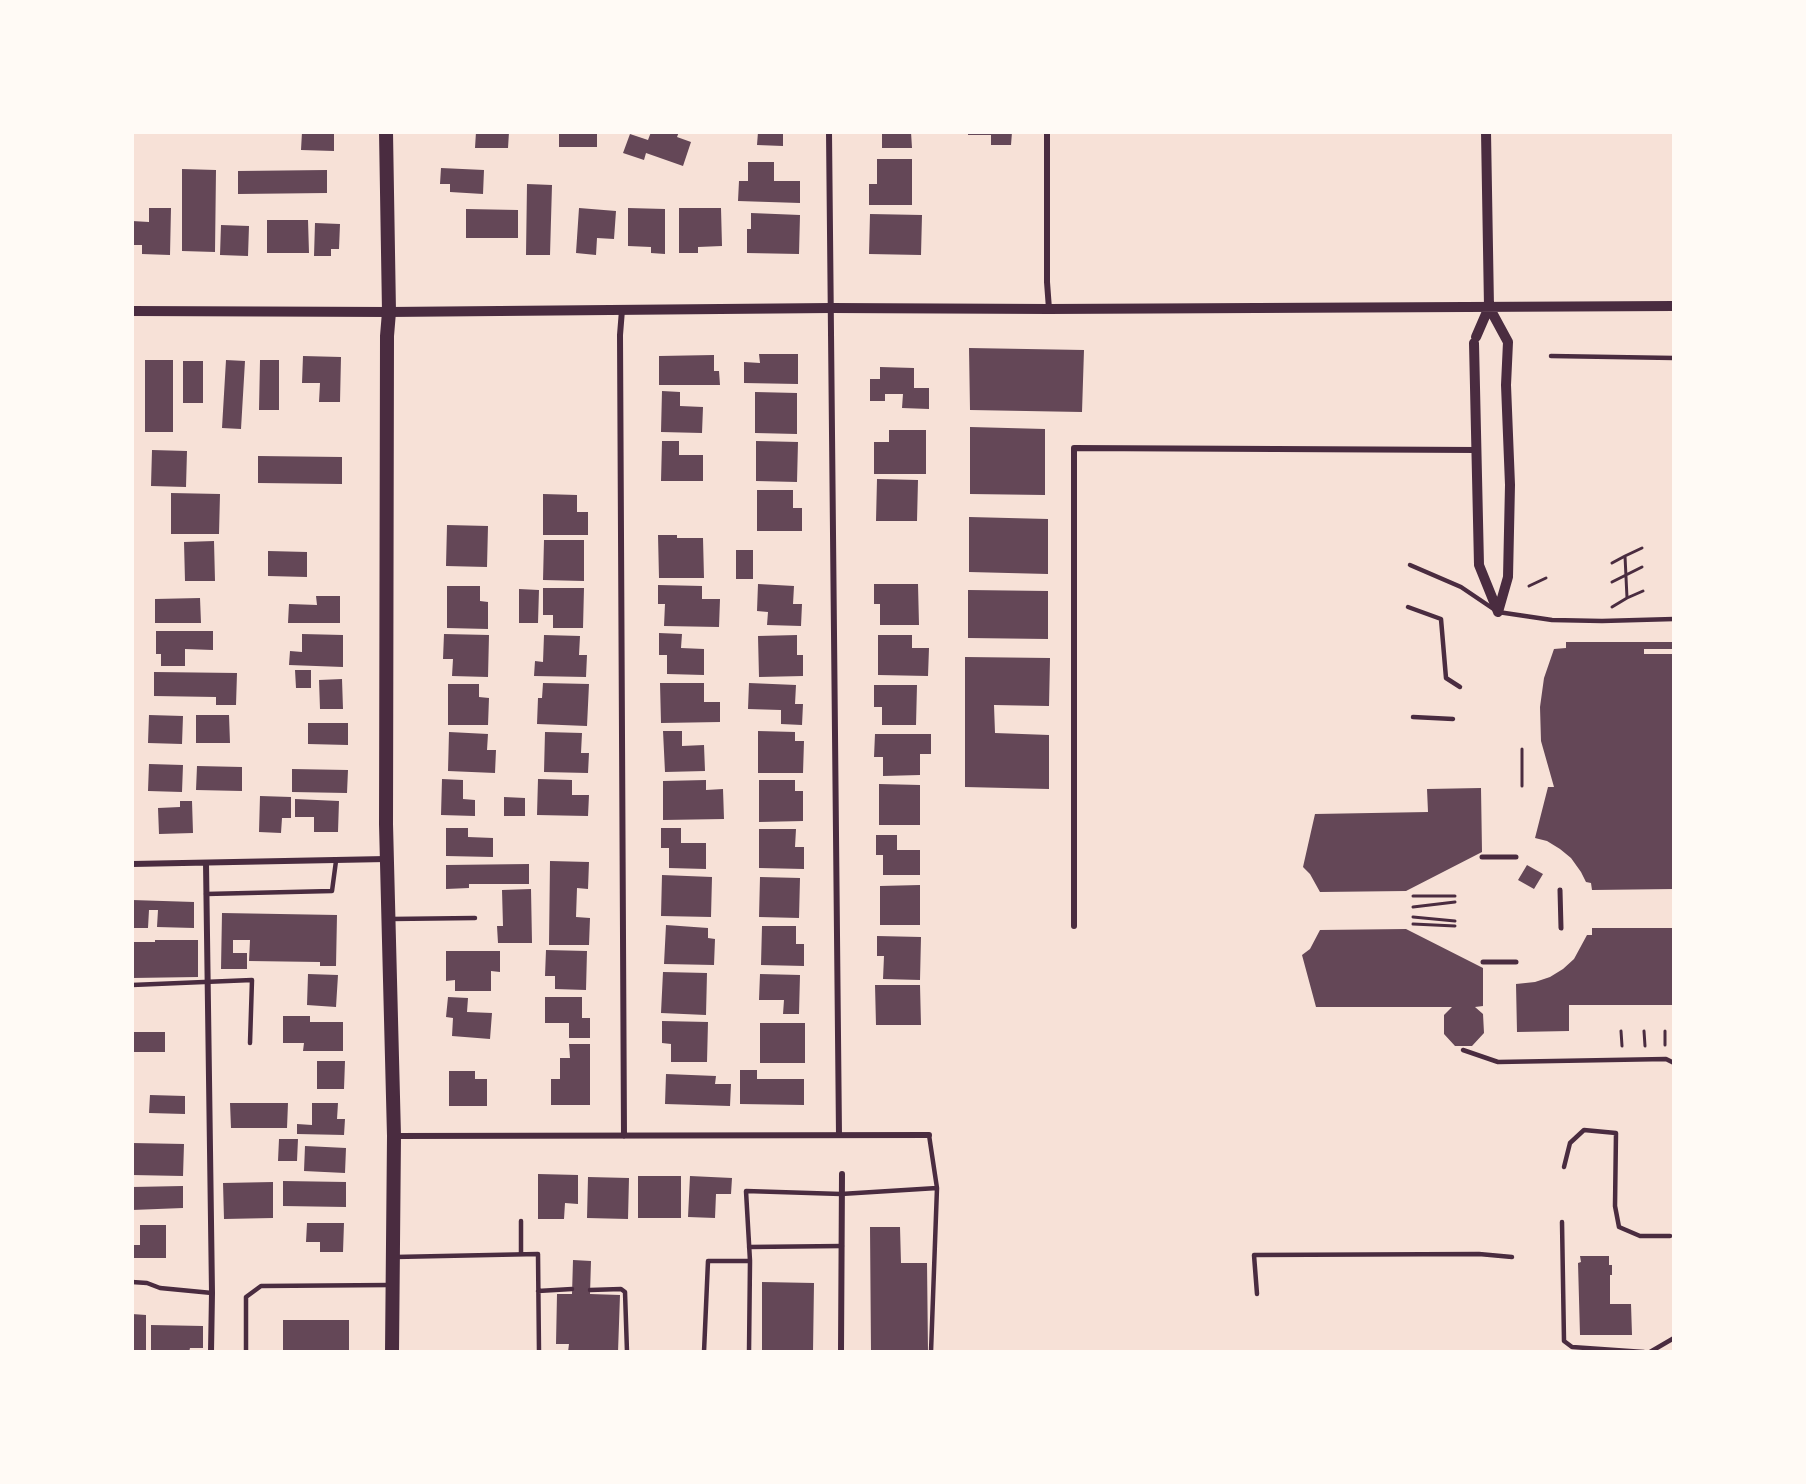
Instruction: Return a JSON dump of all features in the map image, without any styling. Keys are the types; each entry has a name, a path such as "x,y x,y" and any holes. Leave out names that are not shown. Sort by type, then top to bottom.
{"main road":[{"path":"386,132 389,312 387,377 388,919 394,1136 392,1352"}],"street":[{"path":"829,132 839,1135"},
{"path":"1047,132 1049,309"},
{"path":"1486,132 1489,307 1475,340 1476,450 1479,565 1498,612"},
{"path":"132,311 389,312 831,308 1674,306"},
{"path":"1489,307 1508,342 1506,385 1510,485 1508,577 1498,612"},
{"path":"622,310 620,335 624,1136"},
{"path":"1074,926 1074,448 1476,450"},
{"path":"1482,857 1516,858"},
{"path":"132,864 388,859"},
{"path":"207,863 211,1352"},
{"path":"1560,890 1561,928"},
{"path":"1483,962 1516,962"},
{"path":"394,1136 929,1135"},
{"path":"841,1352 842,1174"}],"lane":[{"path":"1551,356 1674,358"},
{"path":"1410,565 1461,587 1498,612 1552,620 1674,619"},
{"path":"1408,607 1441,619 1446,678 1460,687"},
{"path":"1413,717 1453,719"},
{"path":"206,894 332,891 336,861"},
{"path":"388,919 475,918"},
{"path":"132,985 252,980 250,1043"},
{"path":"1463,1050 1498,1062 1666,1059 1674,1063"},
{"path":"1564,1167 1570,1143 1584,1130 1616,1133 1615,1206 1619,1227 1640,1236 1670,1236"},
{"path":"929,1135 937,1188 931,1352"},
{"path":"749,1352 750,1261 746,1191 841,1194 937,1188"},
{"path":"520,1221 521,1254"},
{"path":"1562,1222 1564,1341 1572,1347 1644,1352"},
{"path":"749,1247 842,1246"},
{"path":"393,1257 538,1254 539,1352"},
{"path":"1257,1294 1254,1255 1479,1254 1512,1257"},
{"path":"704,1352 708,1261 750,1261"},
{"path":"132,1282 147,1283 160,1288 212,1293"},
{"path":"246,1352 246,1297 261,1286 393,1285"},
{"path":"590,1290 621,1288 626,1292 627,1352"},
{"path":"538,1291 572,1289"},
{"path":"1650,1352 1674,1338"}],"path":[{"path":"1611,563 1642,548"},
{"path":"1626,556 1627,598"},
{"path":"1612,582 1642,567"},
{"path":"1529,586 1546,578"},
{"path":"1612,607 1643,591"},
{"path":"1522,749 1522,786"},
{"path":"1413,896 1455,896"},
{"path":"1413,907 1455,902"},
{"path":"1413,917 1455,921"},
{"path":"1413,924 1455,926"},
{"path":"1621,1031 1622,1046"},
{"path":"1644,1031 1645,1046"},
{"path":"1665,1031 1665,1045"}],"building":[{"path":"302,132 334,132 334,151 301,150"},
{"path":"476,132 509,132 508,148 475,148"},
{"path":"559,132 597,132 597,147 559,147"},
{"path":"651,132 679,132 677,137 691,142 683,166 646,153 644,160 623,153 630,134 648,140"},
{"path":"758,132 783,132 783,146 757,145"},
{"path":"882,132 911,132 912,148 882,148"},
{"path":"968,132 1012,132 1011,145 991,145 991,135 968,135"},
{"path":"877,159 912,159 912,205 869,205 869,184 877,184"},
{"path":"748,162 774,162 774,181 800,181 800,203 738,201 739,181 748,181"},
{"path":"441,168 484,170 483,194 450,192 450,184 440,184"},
{"path":"182,169 216,170 215,252 182,251"},
{"path":"327,170 327,193 238,194 238,171"},
{"path":"527,184 552,185 550,255 526,255"},
{"path":"149,208 171,208 170,255 142,254 142,245 132,245 132,221 149,222"},
{"path":"579,208 616,211 614,239 597,238 596,255 576,253"},
{"path":"628,208 665,209 665,254 651,253 651,247 628,246"},
{"path":"679,208 721,208 722,246 698,247 698,253 679,253"},
{"path":"466,209 518,210 518,238 466,238"},
{"path":"751,213 800,215 799,254 747,253 747,229 751,229"},
{"path":"870,214 922,215 921,255 869,254"},
{"path":"267,220 308,220 309,253 267,253"},
{"path":"315,223 340,224 339,249 331,249 331,256 314,256"},
{"path":"221,225 249,226 248,256 220,255"},
{"path":"969,348 1084,350 1082,412 970,410"},
{"path":"759,354 798,354 798,384 744,383 744,362 760,363"},
{"path":"714,355 714,371 719,371 720,385 659,385 659,356"},
{"path":"303,356 341,357 340,402 319,402 320,383 302,383"},
{"path":"145,360 173,360 173,432 145,432"},
{"path":"226,360 245,361 241,429 222,428"},
{"path":"260,360 279,360 279,410 259,410"},
{"path":"183,361 203,361 203,403 183,403"},
{"path":"880,367 914,368 914,388 929,388 929,409 902,408 903,394 885,394 885,401 870,401 870,379 880,379"},
{"path":"662,391 680,392 680,406 703,407 702,433 661,432"},
{"path":"755,392 797,393 797,434 755,433"},
{"path":"970,427 1045,429 1045,495 970,494"},
{"path":"889,430 926,430 926,474 874,474 874,442 889,442"},
{"path":"662,441 679,441 679,455 703,455 703,481 661,481"},
{"path":"756,441 798,442 797,482 756,481"},
{"path":"152,450 187,451 186,487 151,486"},
{"path":"258,456 342,457 342,484 258,483"},
{"path":"877,479 918,480 917,521 876,521"},
{"path":"757,490 793,490 793,508 802,508 802,531 757,531"},
{"path":"171,493 220,494 219,534 171,534"},
{"path":"543,494 577,495 577,512 588,512 588,535 543,535"},
{"path":"969,517 1048,519 1048,574 969,572"},
{"path":"447,525 488,526 487,567 446,566"},
{"path":"658,535 703,538 704,578 659,578"},
{"path":"544,540 584,540 584,581 543,580"},
{"path":"214,541 215,581 185,581 184,542"},
{"path":"736,550 753,550 753,579 736,579"},
{"path":"268,551 307,552 307,577 268,576"},
{"path":"758,584 794,586 793,604 802,604 801,626 767,625 768,612 757,611"},
{"path":"874,584 918,584 919,625 880,625 880,604 874,604"},
{"path":"658,585 702,586 702,599 720,599 719,627 664,626 665,604 658,604"},
{"path":"447,586 480,586 480,601 488,602 488,629 447,628"},
{"path":"543,588 584,588 583,628 553,628 553,615 543,615"},
{"path":"519,589 539,590 538,623 519,623"},
{"path":"968,590 1048,591 1048,639 968,638"},
{"path":"316,596 340,596 340,623 288,623 289,604 317,605"},
{"path":"200,598 201,623 155,623 155,599"},
{"path":"156,631 213,631 213,650 185,649 185,666 161,666 161,654 156,654"},
{"path":"659,633 682,634 681,648 704,649 704,675 667,674 667,655 659,655"},
{"path":"302,634 343,635 343,667 289,665 290,651 302,652"},
{"path":"444,634 489,635 488,677 452,676 453,659 443,659"},
{"path":"544,635 580,636 579,655 587,655 586,677 534,676 535,661 543,662"},
{"path":"797,635 797,655 803,655 803,676 759,677 758,636"},
{"path":"878,635 912,635 912,648 929,648 928,676 878,675"},
{"path":"1566,642 1674,642 1674,649 1644,649 1644,654 1674,654 1674,889 1592,890 1591,883 1586,882 1571,858 1547,841 1535,838 1548,787 1554,787 1541,741 1540,707 1544,678 1554,649 1566,648"},
{"path":"965,657 1050,658 1049,706 994,705 995,733 1049,735 1049,789 965,787"},
{"path":"295,670 311,670 311,688 296,688"},
{"path":"154,672 237,673 236,705 216,705 216,697 154,696"},
{"path":"342,679 343,709 320,709 319,680"},
{"path":"543,683 589,684 587,726 537,724 538,698 542,698"},
{"path":"660,683 704,683 704,702 720,702 720,722 661,723"},
{"path":"749,683 796,685 795,704 803,704 802,725 781,724 781,710 748,709"},
{"path":"448,684 479,684 479,697 489,698 488,725 448,725"},
{"path":"874,685 917,685 916,725 882,725 882,707 874,707"},
{"path":"149,715 183,716 182,744 148,743"},
{"path":"196,715 229,715 230,743 196,743"},
{"path":"308,723 348,723 348,745 308,744"},
{"path":"663,731 682,731 682,746 704,745 705,771 665,772"},
{"path":"758,731 795,732 795,741 804,741 803,773 758,773"},
{"path":"449,732 488,734 487,750 496,750 495,773 448,771"},
{"path":"545,732 582,733 581,753 589,753 588,773 544,772"},
{"path":"875,734 931,734 931,754 920,754 920,775 883,776 883,757 874,757"},
{"path":"149,764 183,765 182,792 148,791"},
{"path":"197,766 242,767 242,791 196,790"},
{"path":"292,769 348,770 347,793 292,792"},
{"path":"442,779 463,780 463,799 475,800 475,816 441,815"},
{"path":"538,779 572,780 572,795 589,795 588,816 537,815"},
{"path":"706,780 706,790 723,789 724,819 663,820 663,781"},
{"path":"759,780 795,780 795,791 803,791 803,821 759,822"},
{"path":"879,784 920,785 920,825 879,825"},
{"path":"1481,788 1482,852 1406,891 1320,892 1310,874 1303,867 1315,814 1428,812 1427,789"},
{"path":"260,796 291,797 291,818 282,818 281,833 259,832"},
{"path":"504,797 525,798 525,816 504,816"},
{"path":"295,799 339,801 338,832 314,832 314,817 295,817"},
{"path":"180,801 192,801 193,833 159,834 158,808 180,807"},
{"path":"446,828 468,828 468,837 493,838 493,857 446,856"},
{"path":"661,828 681,828 681,843 706,843 706,869 669,868 669,848 661,848"},
{"path":"759,829 796,829 795,847 804,847 804,869 759,868"},
{"path":"876,835 897,835 897,850 920,850 920,875 883,875 883,855 876,855"},
{"path":"550,861 589,862 588,889 577,888 576,917 590,918 589,945 549,945"},
{"path":"529,864 529,884 469,884 469,888 446,889 446,865"},
{"path":"1527,865 1543,874 1534,889 1518,880"},
{"path":"662,875 712,877 711,917 661,916"},
{"path":"760,877 800,878 799,918 759,917"},
{"path":"920,885 920,925 880,925 880,886"},
{"path":"531,889 532,943 498,943 497,926 503,926 502,890"},
{"path":"132,900 194,902 194,928 157,927 158,910 149,910 148,928 132,928"},
{"path":"222,913 337,915 336,966 320,966 320,962 249,961 250,940 233,940 233,953 247,953 247,969 221,969"},
{"path":"666,925 708,928 708,938 715,939 714,965 664,964"},
{"path":"762,926 796,926 796,944 804,944 804,966 761,965"},
{"path":"1592,928 1674,928 1674,1005 1569,1005 1569,1031 1517,1032 1516,984 1535,982 1563,969 1574,959 1587,935 1592,935"},
{"path":"1406,929 1483,968 1483,1006 1475,1007 1483,1014 1484,1033 1472,1046 1455,1046 1444,1034 1444,1015 1452,1007 1316,1007 1302,955 1310,949 1320,930"},
{"path":"877,936 921,937 920,980 883,979 884,956 877,956"},
{"path":"155,940 198,940 198,977 132,978 132,942 155,942"},
{"path":"546,950 587,951 586,990 555,989 555,976 545,976"},
{"path":"446,951 500,951 500,972 491,971 491,991 455,991 455,980 446,981"},
{"path":"663,972 707,973 706,1015 661,1013"},
{"path":"308,974 338,975 336,1007 307,1005"},
{"path":"760,974 800,975 799,1014 783,1014 784,1000 759,1000"},
{"path":"875,985 920,985 921,1025 876,1025"},
{"path":"448,997 468,998 467,1012 492,1013 490,1039 452,1036 453,1018 446,1017"},
{"path":"545,997 582,997 582,1018 590,1018 590,1038 569,1038 569,1023 545,1023"},
{"path":"283,1016 310,1016 310,1022 343,1022 343,1051 303,1051 304,1043 283,1043"},
{"path":"662,1021 708,1022 707,1062 671,1062 671,1044 662,1043"},
{"path":"760,1023 805,1023 805,1063 760,1063"},
{"path":"132,1032 165,1032 165,1052 132,1052"},
{"path":"569,1044 590,1044 590,1105 551,1105 551,1079 560,1079 560,1058 570,1058"},
{"path":"317,1061 345,1061 344,1089 317,1089"},
{"path":"740,1070 757,1070 757,1079 804,1079 804,1105 740,1104"},
{"path":"449,1071 475,1071 475,1079 487,1079 487,1106 449,1106"},
{"path":"666,1074 716,1076 715,1084 731,1084 730,1106 665,1104"},
{"path":"150,1095 185,1096 185,1114 149,1113"},
{"path":"230,1103 288,1103 287,1128 231,1128"},
{"path":"312,1103 338,1103 337,1119 345,1119 344,1135 297,1134 297,1124 312,1125"},
{"path":"279,1139 298,1139 297,1161 278,1161"},
{"path":"132,1143 184,1144 183,1176 132,1175"},
{"path":"305,1146 346,1148 345,1173 304,1171"},
{"path":"538,1174 578,1175 578,1204 565,1203 564,1219 538,1219"},
{"path":"638,1176 681,1176 681,1218 638,1218"},
{"path":"690,1176 732,1178 731,1194 716,1194 715,1218 688,1217"},
{"path":"588,1177 629,1178 628,1219 587,1218"},
{"path":"283,1181 346,1182 346,1207 283,1206"},
{"path":"273,1182 273,1218 224,1219 223,1183"},
{"path":"183,1186 183,1208 132,1210 132,1187"},
{"path":"307,1223 344,1223 343,1252 320,1252 320,1242 306,1242"},
{"path":"140,1225 166,1225 166,1258 132,1258 132,1245 140,1245"},
{"path":"870,1227 900,1227 901,1263 927,1263 928,1352 871,1352"},
{"path":"1580,1256 1609,1256 1609,1265 1612,1265 1610,1304 1631,1304 1632,1335 1580,1335 1578,1263 1581,1262"},
{"path":"573,1260 591,1261 590,1294 620,1295 618,1352 568,1352 569,1344 556,1344 557,1294 572,1294"},
{"path":"762,1282 814,1283 813,1352 762,1352"},
{"path":"132,1314 146,1315 146,1352 132,1352"},
{"path":"283,1320 349,1320 349,1352 283,1352"},
{"path":"151,1325 203,1326 203,1348 190,1348 189,1352 151,1352"}]}
